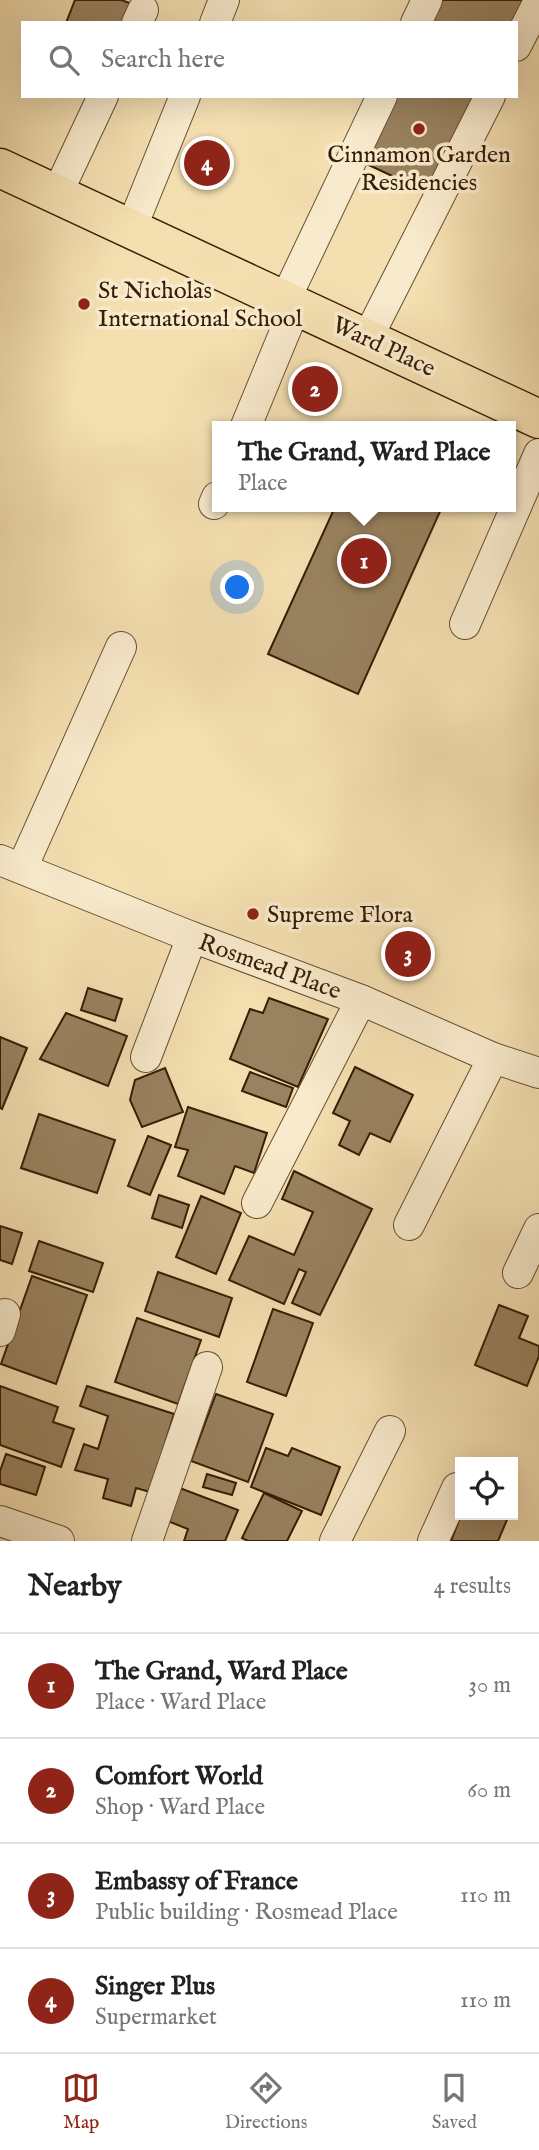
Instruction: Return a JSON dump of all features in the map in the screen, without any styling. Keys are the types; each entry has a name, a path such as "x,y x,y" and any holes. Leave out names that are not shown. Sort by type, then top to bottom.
{"main road":[{"name":"Ward Place","path":"0,168 539,419"}],"street":[{"path":"216,21 225,0"},
{"path":"417,21 427,0"},
{"path":"518,42 539,1"},
{"path":"57,194 102,98"},
{"path":"131,229 184,98"},
{"path":"248,421 290,303 381,98"},
{"path":"367,339 489,98"},
{"path":"516,507 539,454"},
{"path":"465,624 514,512"},
{"path":"11,864 121,647"},
{"name":"Rosmead Place","path":"11,864 192,937 361,1000 493,1058 539,1073"},
{"path":"146,1057 192,937"},
{"path":"257,1203 361,1000"},
{"path":"409,1225 493,1058"},
{"path":"518,1273 539,1229"},
{"path":"147,1541 208,1367"},
{"path":"335,1541 390,1431"},
{"path":"433,1541 455,1492"},
{"path":"0,1521 59,1541"}],"building":[{"path":"75,0 121,0 136,5 130,21 67,21"},
{"path":"435,0 524,0 514,21 426,21"},
{"name":"Cinnamon Garden Residencies","path":"389,98 478,98 433,195 360,161"},
{"path":"333,512 440,512 358,694 268,654"},
{"path":"88,988 122,999 115,1021 81,1010"},
{"path":"269,998 328,1019 298,1087 230,1059 250,1009 263,1013"},
{"path":"66,1013 127,1036 108,1086 40,1059"},
{"path":"0,1037 27,1048 2,1109 0,1108"},
{"path":"355,1067 413,1095 390,1142 370,1133 359,1155 339,1145 350,1121 333,1113"},
{"path":"165,1068 183,1112 142,1127 130,1100 135,1080"},
{"path":"250,1072 293,1088 286,1107 242,1091"},
{"path":"188,1107 267,1133 254,1173 235,1166 224,1194 178,1176 188,1150 175,1147"},
{"path":"39,1114 115,1140 97,1193 21,1168"},
{"path":"148,1136 171,1145 150,1195 128,1186"},
{"path":"294,1171 372,1209 320,1315 292,1303 306,1272 299,1269 284,1304 229,1280 249,1236 294,1255 313,1212 282,1199"},
{"path":"159,1195 189,1205 182,1228 152,1218"},
{"path":"201,1196 241,1213 216,1274 176,1257"},
{"path":"0,1226 22,1233 12,1264 0,1260"},
{"path":"39,1241 103,1263 93,1292 29,1271"},
{"path":"158,1272 232,1298 219,1337 145,1311"},
{"path":"32,1276 87,1295 56,1384 1,1364"},
{"path":"499,1305 528,1316 519,1338 539,1346 539,1356 527,1386 475,1365"},
{"path":"273,1309 313,1323 286,1396 247,1382"},
{"path":"137,1318 201,1340 178,1404 115,1382"},
{"path":"0,1386 58,1407 53,1422 74,1429 61,1467 0,1445"},
{"path":"87,1386 174,1414 150,1492 136,1488 131,1506 103,1498 108,1479 75,1470 84,1444 98,1449 108,1416 80,1406"},
{"path":"216,1394 273,1414 248,1482 191,1461"},
{"path":"266,1448 288,1456 292,1448 340,1467 321,1515 251,1487"},
{"path":"6,1454 45,1467 36,1495 0,1484 0,1471"},
{"path":"207,1474 236,1483 232,1495 203,1487"},
{"path":"177,1487 238,1510 225,1541 184,1541 188,1529 165,1520"},
{"path":"264,1493 302,1511 287,1541 248,1541 242,1538"},
{"path":"459,1520 507,1520 498,1541 451,1541"}],"place":[{"name":"Cinnamon Garden Residencies","path":"419,129"},
{"name":"Singer Plus","path":"207,163"},
{"name":"St Nicholas International School","path":"84,304"},
{"name":"Comfort World","path":"315,389"},
{"name":"The Grand, Ward Place","path":"364,561"},
{"name":"Supreme Flora","path":"253,914"},
{"name":"Embassy of France","path":"408,954"}]}
